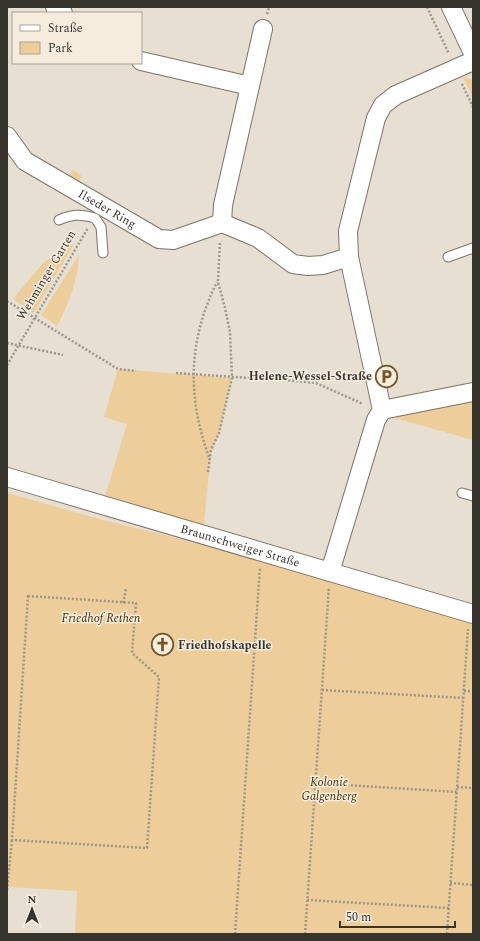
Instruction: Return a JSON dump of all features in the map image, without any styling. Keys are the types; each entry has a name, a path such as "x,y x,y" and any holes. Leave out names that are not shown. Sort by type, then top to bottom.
{"street":[{"path":"451,7 473,53"},
{"path":"263,29 223,205 222,223 258,238 293,264 308,266 324,265 349,257"},
{"path":"142,61 250,86"},
{"path":"330,572 376,420 382,410 349,257 348,231 376,118 383,105 396,95 473,61"},
{"name":"Ilseder Ring","path":"7,136 25,161 159,239 173,240 222,223"},
{"path":"382,410 473,392"},
{"name":"Braunschweiger Straße","path":"7,477 471,613"}],"lane":[{"name":"Wehminger Garten","path":"59,220 69,216 83,215 95,218"},
{"path":"95,218 101,227 103,253"},
{"path":"448,257 473,248"},
{"path":"462,493 473,496"}],"path":[{"name":"Wehminger Garten","path":"7,365 34,317 95,218"},
{"path":"208,472 210,459 227,405 232,378 230,332 226,308 218,282 222,223"},
{"path":"210,459 201,434 196,405 194,374 196,340 207,304 218,282"},
{"path":"7,301 118,369 136,371"},
{"path":"7,343 63,355"},
{"path":"176,373 232,378 265,379"},
{"path":"284,380 316,383 382,410"},
{"path":"235,934 260,552"},
{"path":"305,934 330,572"},
{"path":"123,603 126,589"},
{"path":"7,890 12,840 28,596 136,603 132,653 159,677 147,848 12,840"},
{"path":"447,934 463,698 471,613"},
{"path":"322,690 463,698"},
{"path":"464,690 473,691"},
{"path":"315,783 456,792"},
{"path":"457,787 473,788"},
{"path":"450,883 473,885"},
{"path":"307,900 448,908"}],"green space":[{"path":"463,77 473,80 473,98"},
{"path":"73,170 82,176 74,190 64,183"},
{"path":"74,244 34,313 13,299 44,262"},
{"path":"79,255 77,273 72,291 57,326 41,315"},
{"path":"118,369 232,378 219,433 211,450 203,535 102,506 127,424 104,417"},
{"path":"473,399 473,440 384,415"},
{"path":"7,493 103,520 201,544 473,622 473,934 75,934 77,891 7,887"}],"place":[{"name":"Helene-Wessel-Straße","path":"387,376"},
{"name":"Friedhofskapelle","path":"162,645"}],"park label":[{"name":"Friedhof Rethen","path":"101,618"},
{"name":"Kolonie Galgenberg","path":"329,789"}]}
